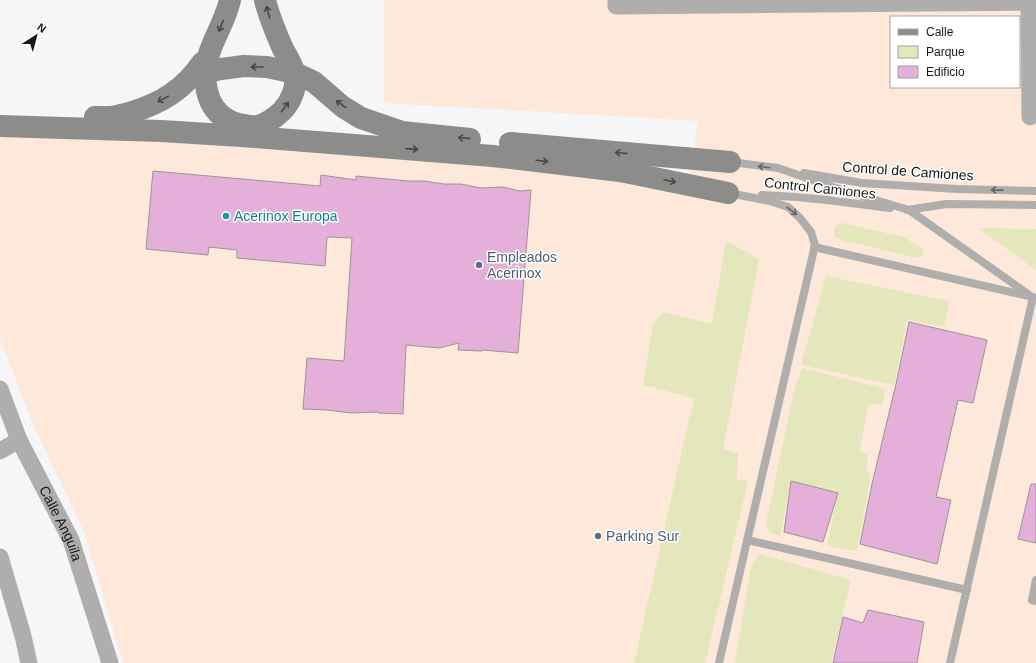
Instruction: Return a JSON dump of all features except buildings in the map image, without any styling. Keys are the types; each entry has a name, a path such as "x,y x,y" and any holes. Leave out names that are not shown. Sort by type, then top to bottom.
{"street":[{"path":"0,112 59,116 112,117 144,109 167,98 203,66 223,22 230,0"},
{"path":"119,130 144,125 164,124 239,129 256,127 275,118 287,106 296,82 295,73 268,14 266,0"},
{"path":"616,3 1031,1 1030,117"},
{"path":"203,66 221,69 244,66 267,67 295,73 314,82 343,106 361,118 402,132 615,153 730,162"},
{"path":"203,66 209,98 216,110 230,121 256,127 332,134 363,140 382,147"},
{"path":"0,126 160,131 493,156 620,171 728,193"},
{"name":"Calle Anguila","path":"0,389 19,440 72,540 110,663"},
{"path":"1,448 19,440"},
{"path":"0,557 23,636 29,663"}],"lane":[{"path":"730,162 778,168 842,190 909,210 1034,297"},
{"name":"Control de Camiones","path":"778,168 862,183 957,189 1036,190"},
{"path":"719,663 814,246 811,232 800,218 788,207 770,201 728,193"},
{"name":"Control Camiones","path":"728,193 796,197 909,210"},
{"path":"909,210 947,204 1036,205"},
{"path":"814,246 1034,297"},
{"path":"950,663 1034,297"},
{"path":"747,540 967,590"},
{"path":"1036,580 1032,600 1036,601"}],"shaded area":[{"path":"384,0 1036,0 1036,663 123,663 84,532 33,424 0,339 0,134 72,135 542,170 689,188 698,121 384,103"}],"green space":[{"path":"841,223 903,237 923,249 923,253 918,258 845,241 835,237 834,230 837,225"},
{"path":"978,228 1036,229 1036,270"},
{"path":"726,241 759,259 723,449 738,453 737,479 748,481 705,663 634,663 694,398 643,385 653,324 664,312 712,324"},
{"path":"826,276 949,301 944,327 907,320 894,385 801,365"},
{"path":"802,368 885,389 882,405 869,404 859,451 868,456 866,471 871,474 857,551 827,546 838,493 791,481 780,536 769,532 766,523 794,391"},
{"path":"759,554 851,580 831,663 735,663 751,566"}],"place":[{"name":"Acerinox Europa","path":"226,216"},
{"name":"Empleados Acerinox","path":"479,265"},
{"name":"Parking Sur","path":"598,536"}]}
